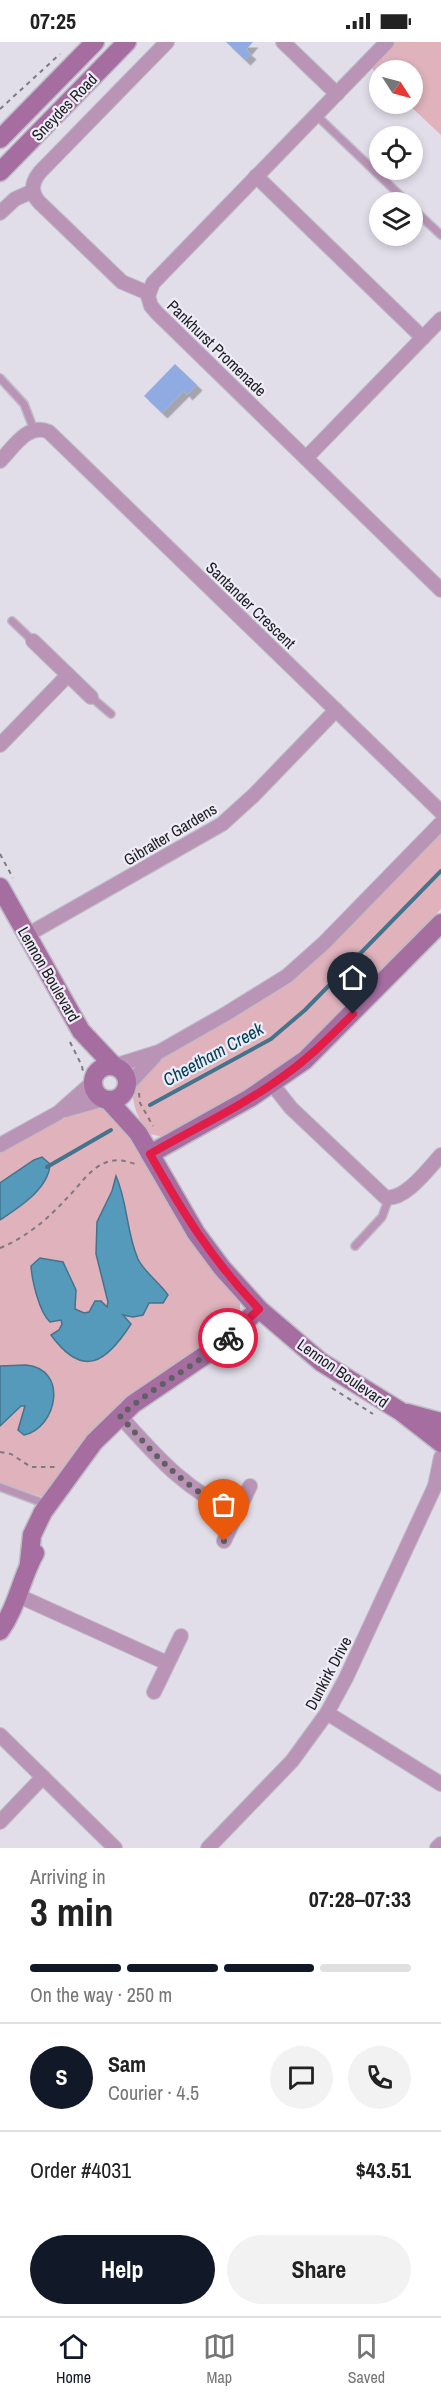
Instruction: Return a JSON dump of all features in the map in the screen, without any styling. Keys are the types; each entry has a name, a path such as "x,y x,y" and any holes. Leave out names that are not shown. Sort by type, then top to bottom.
{"street":[{"name":"Sneydes Road","path":"2,135 95,42"},
{"name":"Sneydes Road","path":"0,172 128,42"},
{"path":"148,293 122,282 44,207 33,191 34,181 40,172 167,42"},
{"path":"283,42 337,94"},
{"name":"Pankhurst Promenade","path":"387,42 153,283 148,293 148,300 153,309 306,458 439,583"},
{"path":"256,176 423,338"},
{"path":"0,213 15,198 33,191"},
{"path":"306,458 441,319"},
{"path":"0,461 34,430"},
{"name":"Santander Crescent","path":"34,430 45,430 60,442 441,813"},
{"path":"33,640 91,697"},
{"path":"0,745 68,675"},
{"name":"Gibralter Gardens","path":"27,935 222,824 254,795 336,710"},
{"path":"58,1113 94,1079 101,1068 159,1052 287,976 324,944 441,823"},
{"name":"Lennon Boulevard","path":"7,884 27,935 81,1030 114,1066"},
{"path":"145,1160 272,1084 321,1046 441,923"},
{"name":"Lennon Boulevard","path":"81,1030 94,1079"},
{"path":"0,1145 58,1113 120,1097 159,1052"},
{"path":"114,1066 125,1074 126,1088"},
{"path":"94,1079 96,1093 106,1099"},
{"path":"272,1084 291,1108 376,1190 389,1198 403,1194 441,1155"},
{"name":"Lennon Boulevard","path":"126,1088 145,1160 222,1268 259,1309 321,1362 400,1412 441,1443"},
{"name":"Lennon Boulevard","path":"106,1099 138,1133"},
{"path":"0,1630 19,1596 29,1563 32,1534 84,1453 120,1416 144,1396 217,1347 259,1309"},
{"name":"Lennon Boulevard","path":"400,1412 441,1422"},
{"path":"120,1416 178,1478 206,1498 237,1513"},
{"name":"Dunkirk Drive","path":"208,1848 292,1761 327,1713 346,1678 438,1483 441,1456"},
{"path":"224,1541 250,1486"},
{"path":"19,1596 167,1663"},
{"path":"154,1692 181,1636"},
{"path":"327,1713 441,1784"},
{"path":"0,1735 115,1848"},
{"path":"0,1822 44,1777"},
{"path":"437,1848 441,1844"}],"lane":[{"path":"316,115 397,192"},
{"path":"423,218 441,235"},
{"path":"0,378 24,404 34,430"},
{"path":"12,621 33,640"},
{"path":"91,697 111,714"},
{"path":"355,1246 382,1217 389,1198"},
{"path":"0,1486 52,1503"}],"path":[{"path":"0,109 65,49"},
{"path":"0,854 7,884"},
{"path":"0,1248 29,1234 35,1225 60,1206 97,1167 116,1160 145,1160"},
{"path":"0,1452 11,1454 31,1467 57,1467"}],"shaded area":[{"path":"395,42 441,42 441,135 419,114 423,114 423,60 378,60"},
{"path":"441,831 441,909 362,992 321,1032 264,1079 163,1137 150,1134 136,1112 133,1092 134,1086 158,1059 248,1008"},
{"path":"103,1106 115,1114 240,1301 240,1315 46,1498 0,1483 0,1150 61,1117"}],"water":[{"path":"42,1157 50,1164 44,1182 31,1197 0,1220 0,1183"},
{"path":"116,1176 138,1259 168,1295 163,1303 149,1303 143,1315 133,1317 123,1315 131,1324 122,1337 103,1356 94,1361 84,1361 73,1357 51,1335 59,1330 61,1320 50,1322 46,1317 39,1304 31,1266 40,1258 63,1262 76,1290 75,1309 84,1313 89,1312 95,1301 101,1301 107,1307 108,1302 96,1254 97,1222 112,1191"},
{"path":"26,1365 40,1369 48,1377 53,1387 54,1399 44,1422 35,1430 24,1435 18,1430 25,1406 21,1406 0,1426 0,1366"}],"building":[{"path":"226,42 253,42 246,50 251,54 245,60"},
{"path":"175,364 197,385 187,395 184,391 162,413 144,396"}],"waterway":[{"name":"Cheetham Creek","path":"150,1105 271,1039 305,1010 441,871"},
{"name":"Cheetham Creek","path":"47,1167 111,1130"}],"way so far":[{"path":"224,1541 237,1513 206,1498 178,1478 120,1416 144,1396 201,1359 228,1338"}],"route":[{"path":"228,1338 259,1309 222,1268 196,1233 150,1154 250,1098 284,1076 321,1046 353,1014"}]}
